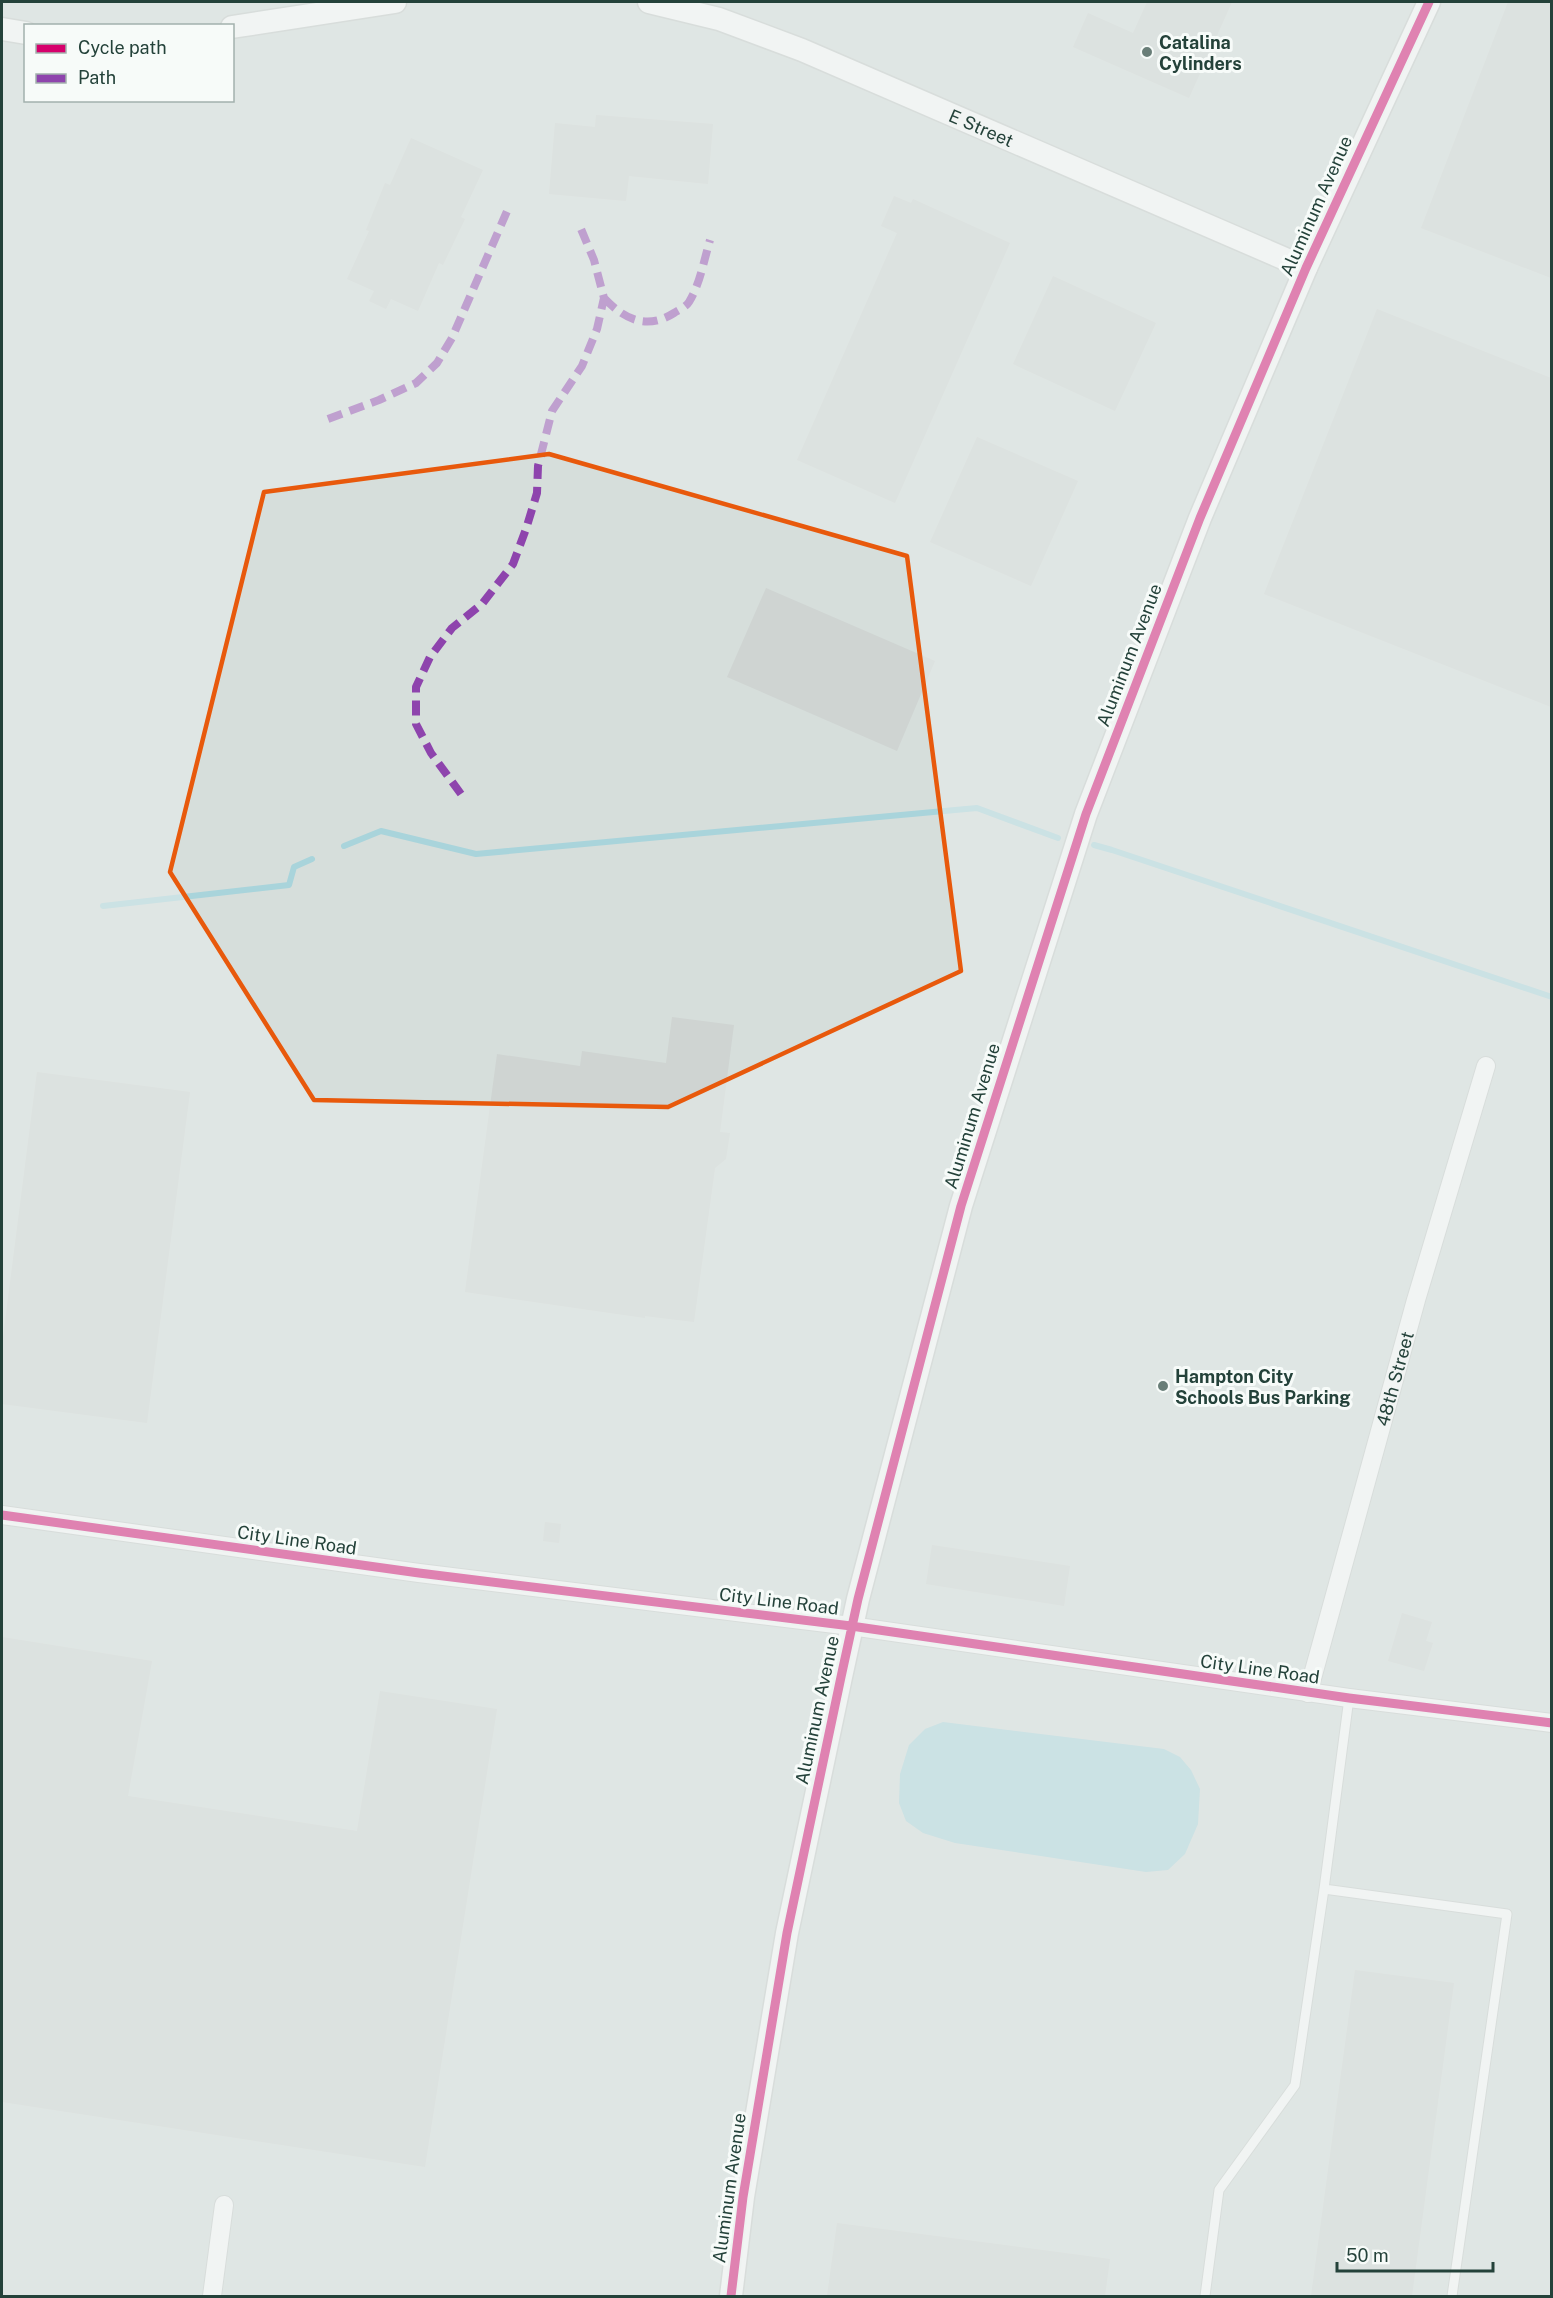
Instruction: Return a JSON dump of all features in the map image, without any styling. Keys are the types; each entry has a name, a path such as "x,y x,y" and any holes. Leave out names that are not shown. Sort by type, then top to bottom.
{"street":[{"path":"234,27 395,2"},
{"name":"E Street","path":"650,2 720,19 802,50 1306,268"},
{"name":"Aluminum Avenue","path":"731,2296 743,2196 787,1932 851,1626 961,1206 1086,813 1200,518 1306,268 1429,2"},
{"path":"2,29 24,33"},
{"name":"48th Street","path":"1308,1693 1416,1300 1486,1066"},
{"name":"City Line Road","path":"2,1515 408,1572 851,1626 1308,1693 1551,1723"},
{"path":"212,2296 224,2205"}],"lane":[{"path":"1205,2296 1219,2190 1295,2085 1349,1698"},
{"path":"1324,1889 1507,1914 1452,2296"}],"highlighted area":[{"path":"549,454 907,556 961,971 668,1107 314,1100 170,872 264,492"}],"shaded area":[{"path":"2,2 1551,2 1551,2296 2,2296"}],"water":[{"path":"943,1722 1164,1749 1180,1757 1191,1770 1200,1789 1198,1824 1185,1854 1168,1870 1146,1872 955,1843 923,1833 906,1821 899,1803 900,1774 909,1745 925,1729"}],"building":[{"name":"Catalina Cylinders","path":"1147,2 1232,2 1189,98 1073,47 1088,13 1133,33"},
{"path":"1508,2 1551,2 1551,278 1421,228"},
{"path":"596,115 713,124 708,184 629,176 626,201 549,194 555,123 595,127"},
{"path":"411,138 483,170 461,217 465,219 443,265 439,263 418,311 391,299 386,309 369,301 374,291 347,279 369,231 366,230 385,183 390,185"},
{"path":"894,196 911,203 913,199 1010,243 895,503 797,460 897,233 881,226"},
{"path":"1053,276 1156,323 1115,411 1013,364"},
{"path":"1377,309 1551,378 1551,707 1264,594"},
{"path":"977,437 1078,481 1031,586 930,542"},
{"path":"766,588 935,661 897,751 727,677"},
{"path":"672,1017 734,1025 720,1132 730,1133 726,1159 715,1168 694,1322 645,1316 645,1318 465,1292 497,1054 580,1066 582,1051 666,1063"},
{"path":"37,1072 190,1092 147,1423 2,1404 2,1345"},
{"path":"545,1522 561,1524 559,1543 543,1541"},
{"path":"932,1545 1070,1566 1064,1606 926,1584"},
{"path":"1402,1613 1432,1622 1426,1641 1433,1643 1424,1671 1388,1661"},
{"path":"2,1637 152,1661 128,1796 357,1831 380,1691 497,1709 425,2167 2,2102"},
{"path":"1355,1970 1454,1983 1412,2296 1311,2296"},
{"path":"837,2223 1110,2259 1105,2296 827,2296"}],"waterway":[{"path":"344,846 381,831 476,854 977,808 1058,838"},
{"path":"1094,845 1552,997"},
{"path":"103,906 289,885 294,867 312,859"}],"marked path":[{"path":"328,419 416,383 437,363 452,338 508,209"},
{"path":"461,794 431,753 416,724 416,687 430,657 452,628 482,604 513,564 526,529 537,493 538,466 552,411 582,366 597,329 604,298 594,260 581,229"},
{"path":"604,298 628,317 646,322 655,321 674,313 686,305 693,295 710,240"}],"cycle path":[{"path":"731,2296 743,2197 787,1933 841,1677 858,1599 961,1206 1086,814 1200,518 1306,268 1429,2"},
{"path":"2,1515 419,1573 851,1626 1349,1698 1552,1723"}],"place":[{"name":"Catalina Cylinders","path":"1147,52"},
{"name":"Hampton City Schools Bus Parking","path":"1163,1386"}]}
